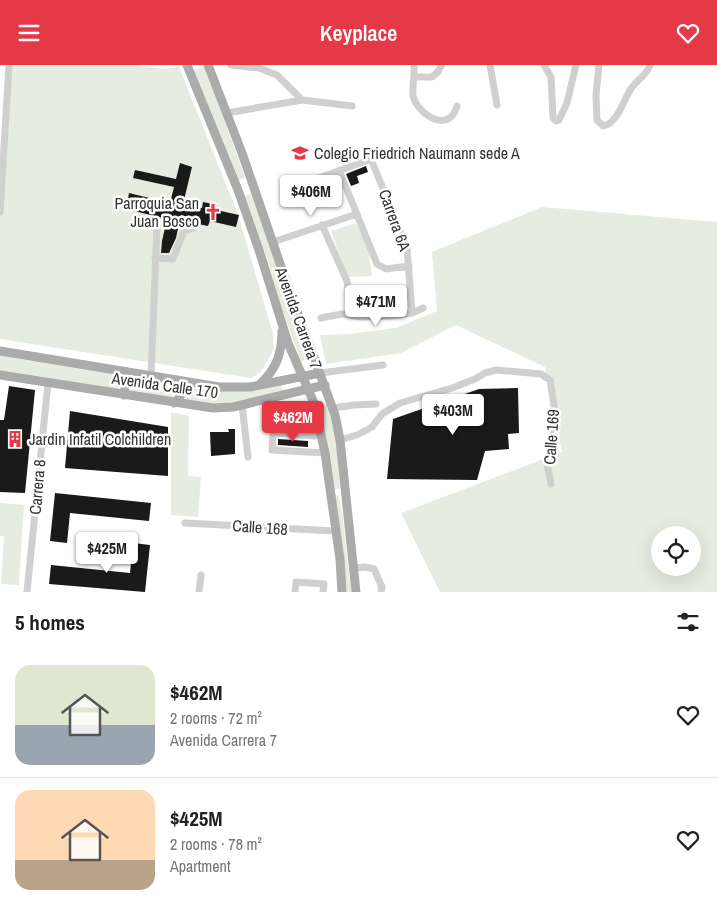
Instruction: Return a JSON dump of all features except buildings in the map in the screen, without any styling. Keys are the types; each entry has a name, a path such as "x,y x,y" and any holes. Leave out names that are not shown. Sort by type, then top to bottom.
{"main road":[{"name":"Avenida Carrera 7","path":"208,65 333,408 340,440 356,592"},
{"name":"Avenida Carrera 7","path":"190,66 259,250 282,326 309,389 322,434 340,559 342,592"},
{"path":"238,191 252,184"},
{"path":"258,386 270,374 280,356 282,326"},
{"name":"Avenida Calle 170","path":"0,351 220,387 240,388 258,386 320,373"},
{"path":"124,395 128,372"},
{"name":"Avenida Calle 170","path":"0,375 218,409 325,385"},
{"path":"174,403 182,393 178,381"},
{"path":"331,496 337,492 342,493 346,497"}],"street":[{"path":"0,212 10,65"},
{"path":"231,65 259,68 277,75 302,100"},
{"path":"414,65 413,97 420,109 428,116 439,121 448,119 453,115 457,106"},
{"path":"415,77 432,77 438,72 441,65"},
{"path":"490,65 497,105"},
{"path":"544,65 551,77 553,118 556,121 559,120 566,103 576,65"},
{"path":"599,65 596,95 597,120 603,126 608,125 615,119 631,88 638,79 646,75 650,65"},
{"path":"227,113 302,100 352,106"},
{"path":"294,187 393,151"},
{"name":"Carrera 6A","path":"372,159 408,248 412,313"},
{"path":"339,170 377,264 386,269 409,266"},
{"path":"273,242 357,213"},
{"path":"322,225 347,281 352,315"},
{"path":"152,375 157,226"},
{"path":"156,257 173,259 184,231 194,227"},
{"path":"321,318 336,314 362,317 392,316 423,309"},
{"path":"320,373 383,365"},
{"name":"Calle 169","path":"340,440 357,435 372,427 382,414 400,403 452,389 496,369 541,374 550,381 556,419 548,464 551,484"},
{"name":"Carrera 8","path":"27,592 48,383"},
{"path":"333,408 376,404"},
{"path":"242,405 248,457"},
{"path":"322,434 314,436 272,433 272,450 325,453"},
{"name":"Calle 168","path":"185,523 335,531"},
{"path":"354,568 365,567 374,569 382,587 381,592"},
{"path":"200,592 201,575"},
{"path":"296,592 296,582 324,584 324,592"}],"shaded area":[{"path":"6,65 135,65 165,69 179,67 238,214 273,334 274,349 261,372 251,378 0,339 0,208"},
{"path":"205,66 245,178 239,180 194,70"},
{"path":"251,194 309,357 301,362 245,196"},
{"path":"542,207 717,222 717,592 440,592 401,513 562,452 545,367 456,325 401,353 326,364 320,335 349,334 396,328 437,311 432,252"},
{"path":"356,223 368,247 372,276 347,277 331,231"},
{"path":"0,355 121,374 123,376 122,385 117,389 0,371"},
{"path":"134,376 174,383 172,398 133,392 129,389 130,377"},
{"path":"281,383 283,391 221,405 183,400 186,393 185,385"},
{"path":"328,405 336,439 340,489 333,489 320,407"},
{"path":"171,412 189,416 188,476 201,477 198,517 171,515"},
{"path":"335,495 338,495 342,512 351,592 346,592 344,557"},
{"path":"0,503 24,505 19,585 1,584 4,536 0,536"}],"place":[{"name":"Colegio Friedrich Naumann sede A","path":"300,153"},
{"name":"Parroquia San Juan Bosco","path":"213,212"},
{"name":"Jardin Infatil Colchildren","path":"15,439"}]}
